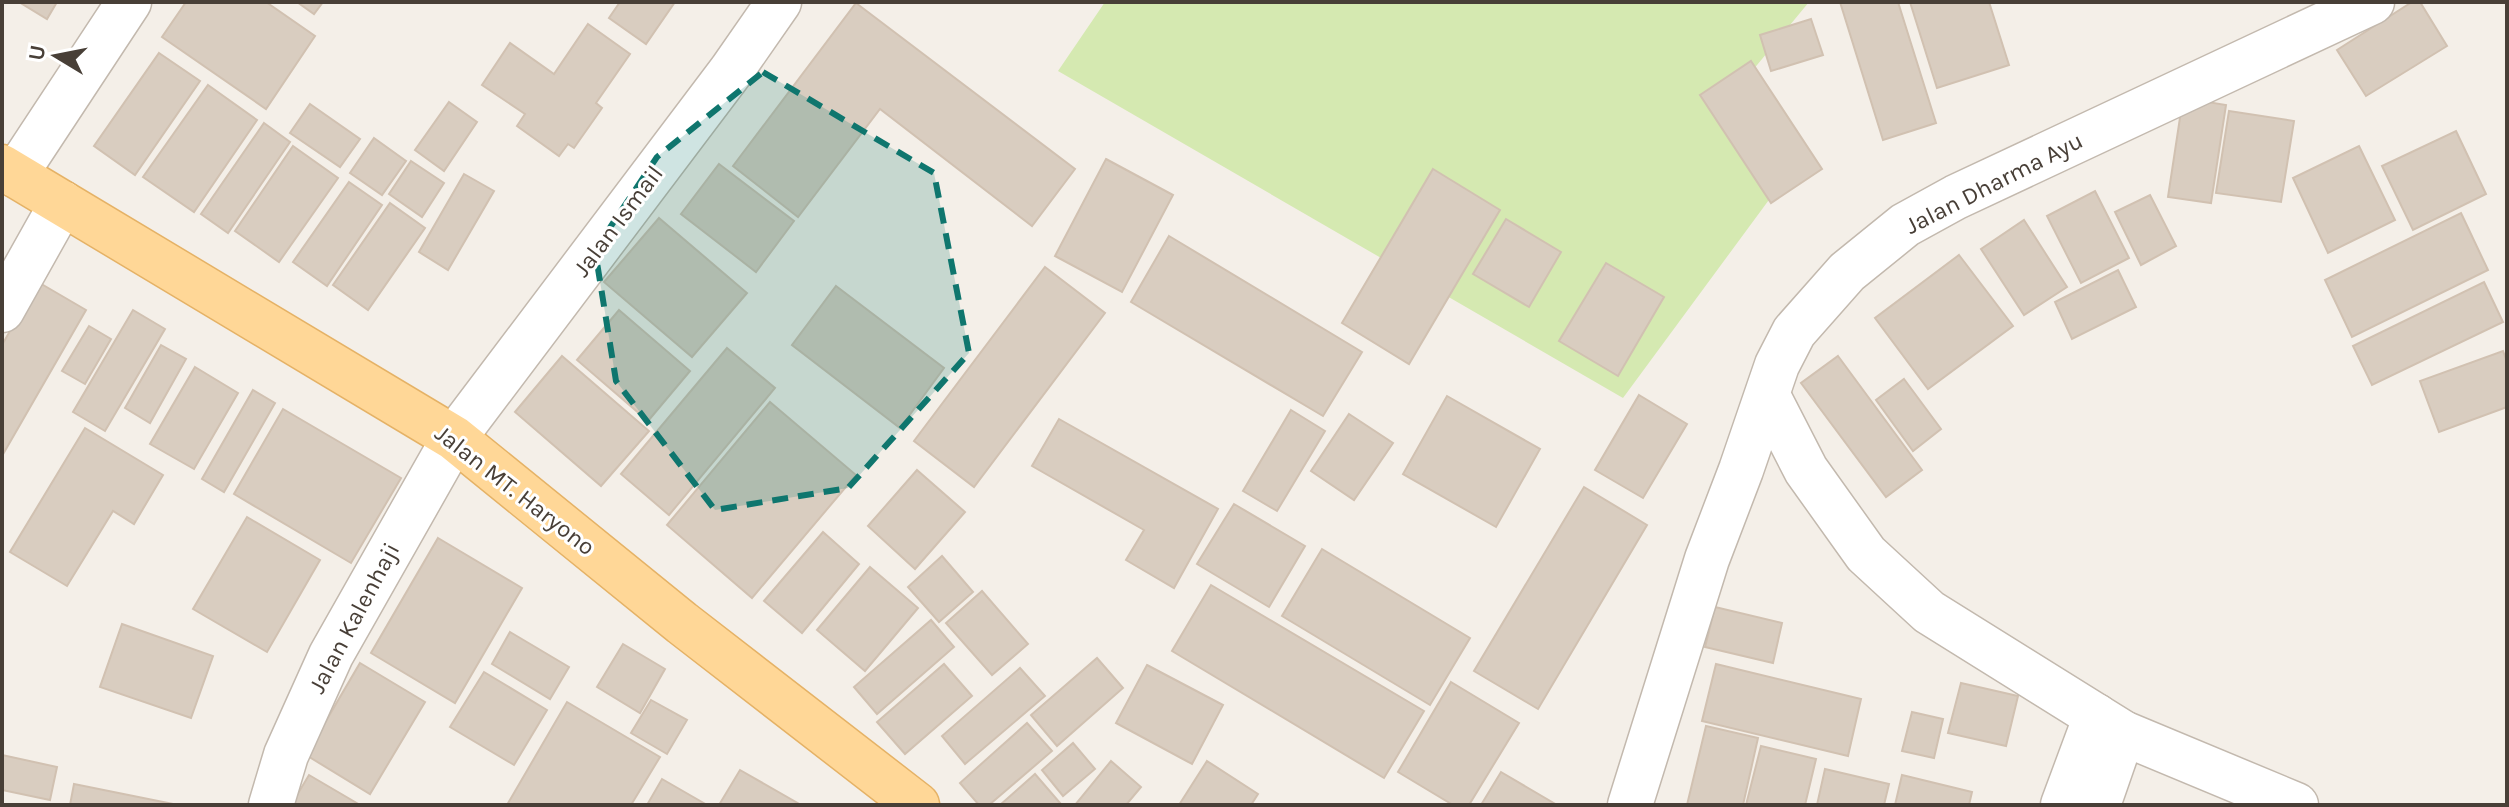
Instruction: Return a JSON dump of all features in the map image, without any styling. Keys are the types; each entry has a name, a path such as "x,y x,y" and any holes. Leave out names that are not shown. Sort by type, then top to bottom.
{"main road":[{"name":"Jalan MT. Haryono","path":"8,171 454,438 682,623 917,805"}],"street":[{"path":"8,171 129,2"},
{"name":"Jalan Ismail","path":"454,438 731,71 779,2"},
{"name":"Jalan Dharma Ayu","path":"1630,805 1707,559 1777,365 1794,332 1847,272 1905,225 1956,197 2372,2"},
{"path":"2,310 62,203"},
{"path":"1768,396 1806,470 1866,554 1929,612 2110,724 2296,805"},
{"name":"Jalan Kalenhaji","path":"271,805 286,755 331,655 454,438"},
{"path":"2063,805 2110,724"},
{"path":"2098,805 2110,724"}],"highlighted area":[{"path":"763,72 934,173 969,353 848,488 715,510 616,381 595,250 657,157"}],"green space":[{"path":"1105,2 1809,2 1738,88 1774,193 1623,398 1058,71"}],"building":[{"path":"19,2 57,2 47,19"},
{"path":"186,2 266,2 315,36 266,109 162,37"},
{"path":"297,2 323,2 314,14"},
{"path":"620,2 675,2 646,44 609,18"},
{"path":"1840,2 1898,2 1936,123 1883,140"},
{"path":"1910,2 1989,2 2009,65 1937,88"},
{"path":"2412,2 2420,2 2447,46 2366,96 2337,50"},
{"path":"856,3 1075,169 1032,226 880,109 798,217 733,166"},
{"path":"1811,19 1823,55 1771,71 1760,35"},
{"path":"588,24 630,54 596,103 602,108 574,148 568,144 559,156 517,126 525,114 482,85 510,43 554,74"},
{"path":"159,53 200,81 135,175 94,146"},
{"path":"1751,61 1822,169 1771,203 1700,95"},
{"path":"208,85 257,120 194,212 143,177"},
{"path":"2183,98 2226,105 2211,203 2168,197"},
{"path":"449,102 477,122 444,171 415,150"},
{"path":"310,104 360,139 340,167 290,133"},
{"path":"2229,111 2294,121 2281,202 2216,193"},
{"path":"264,123 290,142 228,233 201,214"},
{"path":"2456,131 2486,194 2413,230 2382,166"},
{"path":"374,138 406,161 382,195 350,173"},
{"path":"293,146 338,178 279,262 235,231"},
{"path":"2359,146 2395,220 2328,253 2293,178"},
{"path":"1106,159 1173,195 1122,292 1055,256"},
{"path":"411,161 444,183 422,217 389,194"},
{"path":"719,164 794,221 756,272 681,214"},
{"path":"1433,169 1500,210 1409,364 1342,323"},
{"path":"464,174 494,191 448,270 419,252"},
{"path":"349,182 382,205 327,286 293,262"},
{"path":"2095,191 2129,258 2081,283 2047,216"},
{"path":"2150,195 2176,246 2141,265 2115,212"},
{"path":"390,203 425,228 368,310 333,285"},
{"path":"2461,213 2488,270 2352,337 2325,280"},
{"path":"659,218 747,293 692,357 604,282"},
{"path":"1506,219 1561,252 1529,307 1473,274"},
{"path":"2024,220 2067,287 2024,315 1981,249"},
{"path":"1169,236 1362,352 1323,416 1131,302"},
{"path":"1959,255 2013,326 1928,389 1875,318"},
{"path":"1606,263 1664,297 1618,376 1559,341"},
{"path":"1045,267 1105,313 974,487 914,441"},
{"path":"2118,270 2136,307 2072,339 2055,302"},
{"path":"38,282 86,310 2,456 2,345"},
{"path":"2484,282 2503,322 2372,385 2353,346"},
{"path":"836,286 944,368 900,428 792,345"},
{"path":"133,310 165,329 105,431 73,412"},
{"path":"619,310 690,371 648,421 577,360"},
{"path":"89,326 111,339 85,384 62,371"},
{"path":"161,345 186,359 150,423 125,408"},
{"path":"727,348 775,388 669,515 621,474"},
{"path":"2503,351 2507,362 2507,407 2439,432 2420,381"},
{"path":"562,356 649,431 601,486 515,412"},
{"path":"1838,356 1922,470 1886,497 1801,383"},
{"path":"195,367 238,393 194,469 150,444"},
{"path":"1904,379 1941,429 1913,451 1876,400"},
{"path":"253,390 275,403 224,492 202,479"},
{"path":"1639,395 1687,424 1643,498 1595,470"},
{"path":"1447,396 1540,449 1496,527 1403,474"},
{"path":"770,402 856,475 752,598 667,525"},
{"path":"283,409 401,478 351,563 234,494"},
{"path":"1291,410 1325,431 1277,511 1243,491"},
{"path":"1349,414 1393,443 1354,500 1311,471"},
{"path":"1059,419 1218,509 1174,588 1126,560 1144,530 1032,466"},
{"path":"85,428 163,475 134,524 113,511 67,586 10,552"},
{"path":"917,470 965,512 915,569 868,526"},
{"path":"1584,487 1647,525 1538,709 1474,671"},
{"path":"1234,504 1305,546 1269,607 1197,564"},
{"path":"247,517 320,560 267,652 193,609"},
{"path":"823,532 859,564 802,633 764,601"},
{"path":"438,538 522,588 455,703 371,653"},
{"path":"1322,549 1470,638 1430,705 1282,616"},
{"path":"942,556 973,592 939,622 908,587"},
{"path":"870,567 918,608 865,671 817,630"},
{"path":"1211,585 1424,711 1384,778 1172,651"},
{"path":"982,591 1028,644 992,675 946,623"},
{"path":"1715,607 1782,623 1773,663 1705,647"},
{"path":"931,620 954,647 877,714 854,687"},
{"path":"122,624 213,656 191,718 100,687"},
{"path":"510,632 569,667 550,699 492,664"},
{"path":"623,644 665,669 640,713 597,687"},
{"path":"1097,658 1123,688 1057,746 1031,715"},
{"path":"360,663 425,702 370,794 306,755"},
{"path":"944,664 972,696 905,754 877,722"},
{"path":"1716,664 1861,699 1848,756 1702,721"},
{"path":"1147,665 1223,705 1192,764 1116,723"},
{"path":"1020,668 1045,696 965,764 942,736"},
{"path":"484,672 547,710 514,765 450,727"},
{"path":"1451,682 1519,723 1469,805 1453,805 1398,772"},
{"path":"1961,683 2018,696 2006,746 1948,733"},
{"path":"651,700 687,720 667,754 631,733"},
{"path":"567,702 660,757 631,805 507,805"},
{"path":"1912,712 1943,719 1934,758 1902,751"},
{"path":"1027,723 1052,751 989,805 979,805 960,783"},
{"path":"1706,726 1758,738 1743,805 1687,805"},
{"path":"1073,743 1095,769 1063,796 1042,770"},
{"path":"1761,746 1816,759 1805,805 1746,805"},
{"path":"2,755 57,767 50,800 2,790"},
{"path":"1111,761 1141,787 1126,805 1075,805"},
{"path":"1207,761 1258,794 1251,805 1179,805"},
{"path":"1825,769 1889,784 1884,805 1817,805"},
{"path":"740,770 801,805 719,805"},
{"path":"1501,772 1557,805 1481,805"},
{"path":"1035,774 1060,803 1058,805 1000,805"},
{"path":"309,775 360,805 291,805"},
{"path":"1902,775 1972,792 1969,805 1895,805"},
{"path":"662,779 707,805 647,805"},
{"path":"74,784 178,805 70,805"}]}
